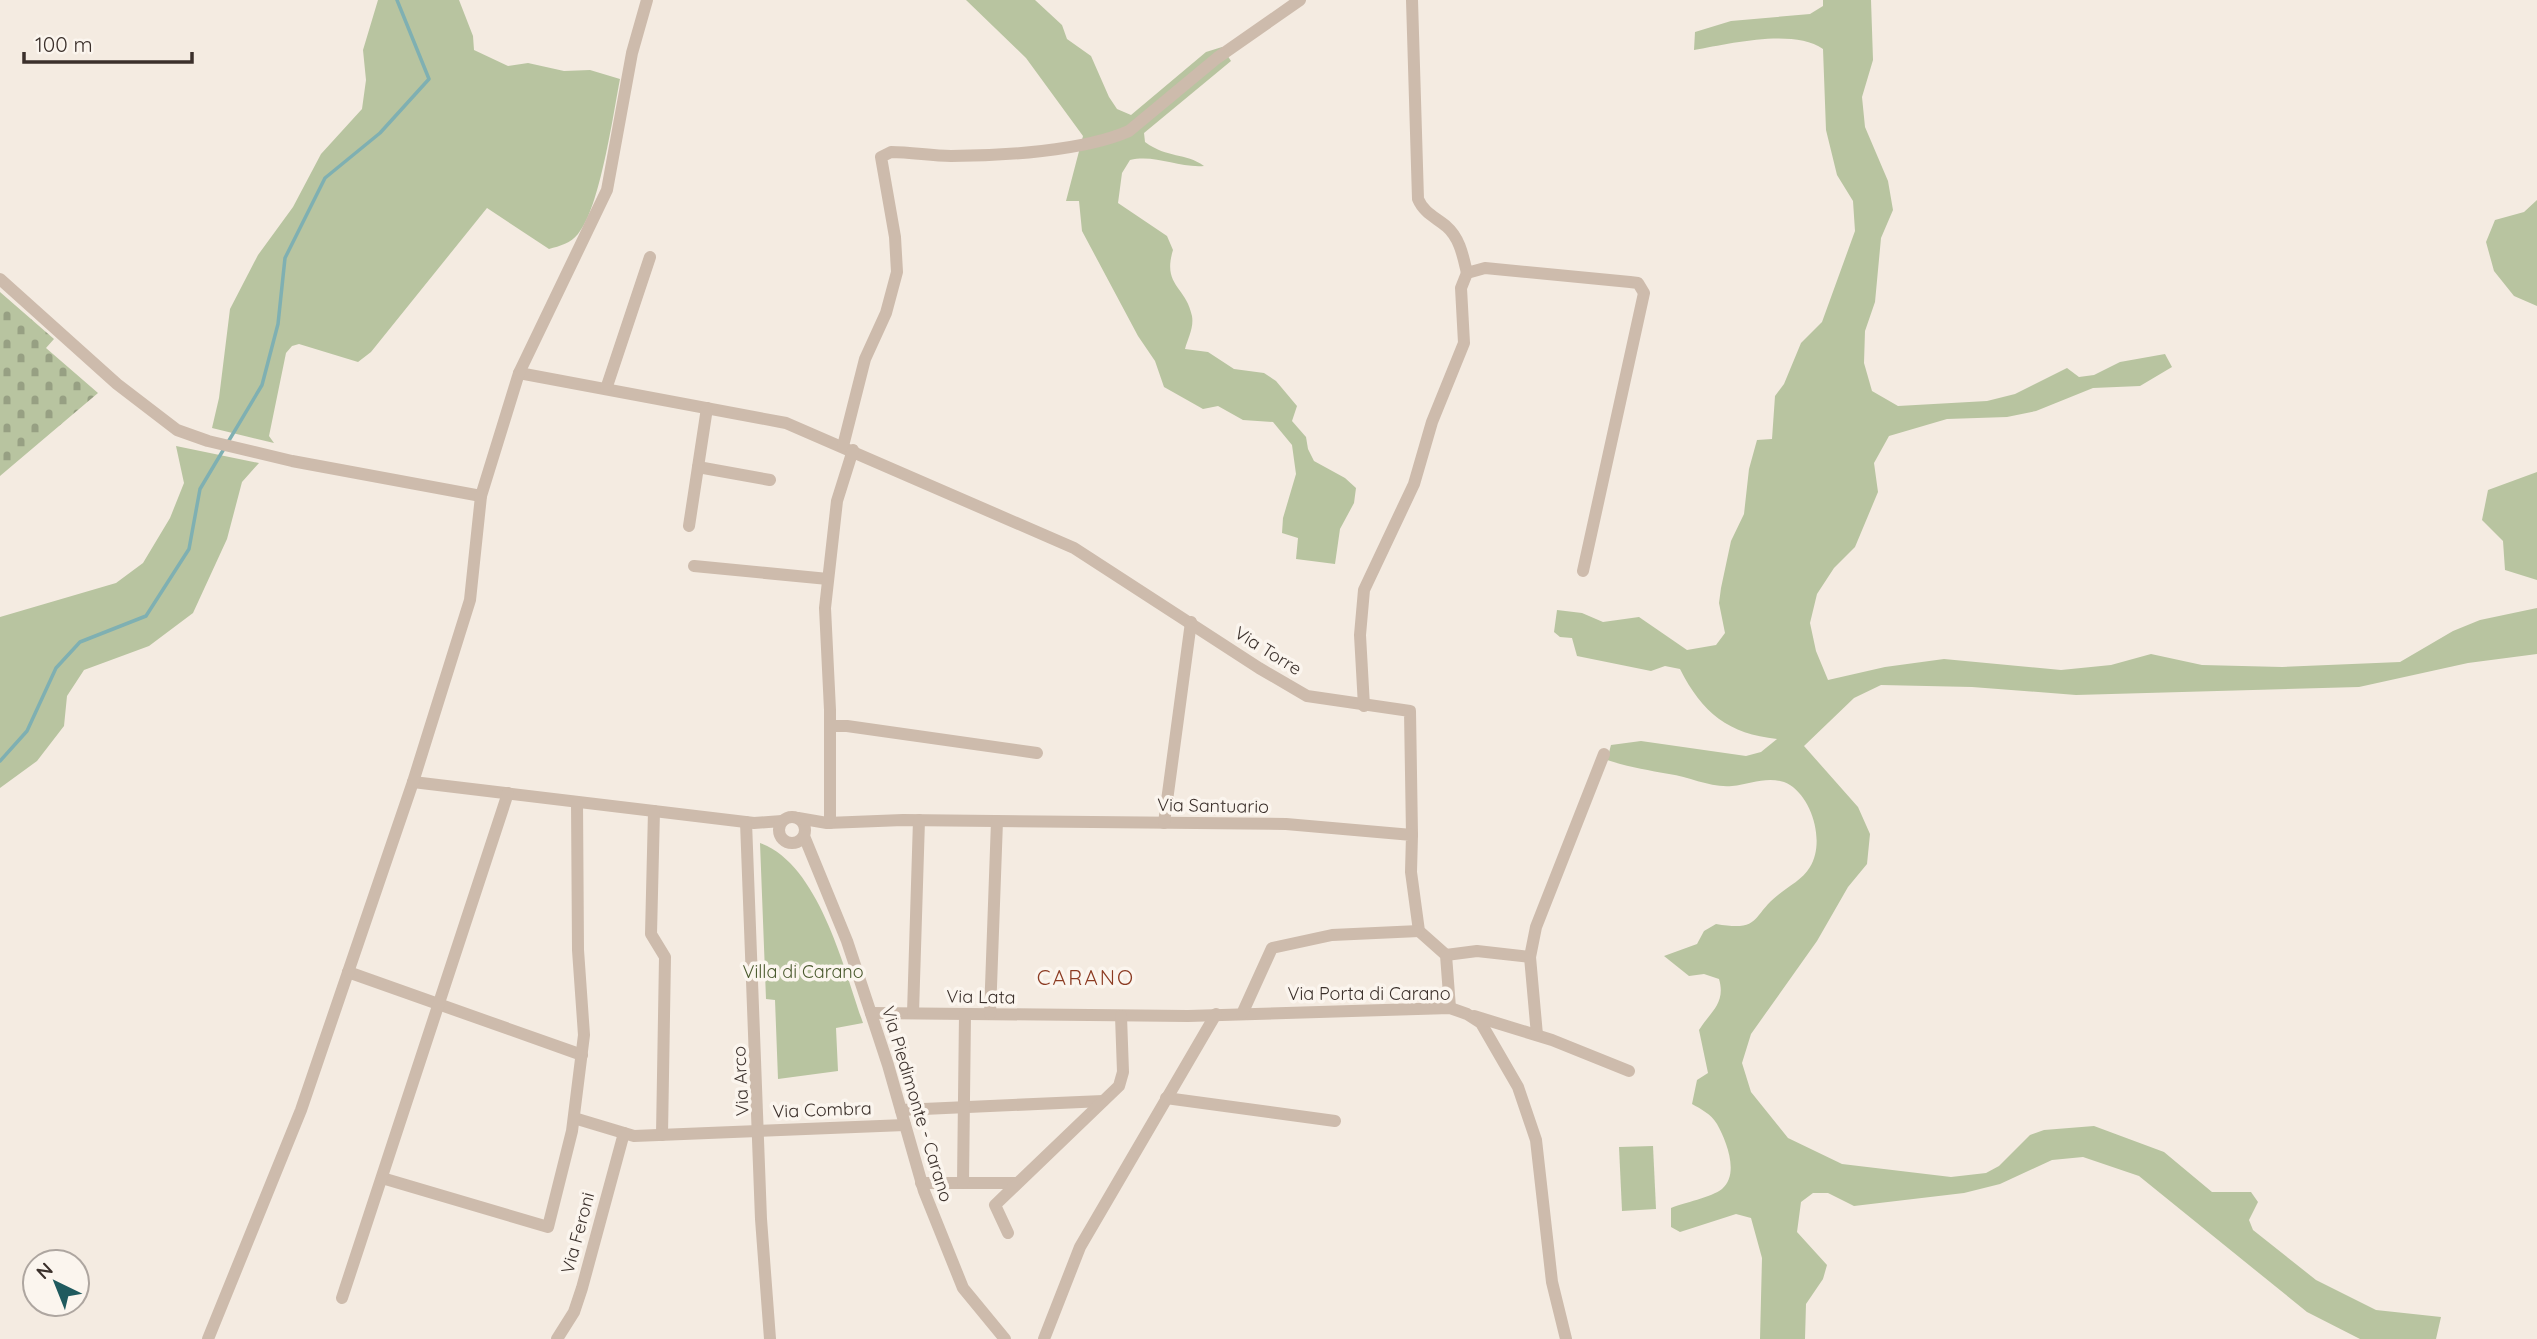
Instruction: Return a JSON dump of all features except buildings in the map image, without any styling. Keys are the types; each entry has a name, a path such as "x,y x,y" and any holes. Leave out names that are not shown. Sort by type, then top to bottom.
{"street":[{"path":"208,1339 301,1110 413,782 470,600 481,496 519,373 607,190 632,53 647,0"},
{"path":"828,823 830,726 825,608 837,501 865,359 886,313 897,272 895,237 881,158 891,152 977,156 1081,145 1116,137 1129,131 1217,58 1300,0"},
{"path":"1364,706 1360,635 1364,590 1414,484 1432,422 1464,343 1461,288 1467,273 1458,242 1446,226 1422,207 1418,199 1412,0"},
{"path":"606,389 650,257"},
{"path":"1467,273 1485,268 1638,283 1644,293 1583,571"},
{"path":"0,279 117,384 177,429 208,441 292,461 481,496"},
{"name":"Via Torre","path":"519,373 786,423 1074,548 1259,668 1307,696 1410,711 1412,835"},
{"path":"689,526 707,408"},
{"path":"698,467 770,480"},
{"path":"694,566 828,579"},
{"path":"1164,823 1191,622"},
{"path":"830,726 847,726 1037,753"},
{"path":"1537,1035 1530,957 1536,927 1604,754"},
{"path":"413,782 781,827"},
{"path":"342,1298 508,793"},
{"path":"382,1178 548,1227 574,1118 584,1035 578,950 577,802"},
{"path":"654,811 651,934 665,957 662,1135"},
{"path":"789,817 802,828 798,842 783,840 781,827 789,817"},
{"path":"913,1013 919,820"},
{"name":"Via Santuario","path":"802,828 828,823 919,820 1286,824 1412,835"},
{"path":"990,1014 997,821"},
{"name":"Via Arco","path":"750,822 761,1219 770,1339"},
{"name":"Via Piedimonte - Carano","path":"802,828 815,869 847,941 901,1110 921,1183 963,1288 1005,1339"},
{"path":"1412,835 1411,872 1419,931 1446,956 1450,1008"},
{"name":"Via Piedimonte - Carano","path":"790,843 815,869"},
{"path":"1242,1013 1272,948 1332,935 1419,931"},
{"path":"1446,956 1477,951 1530,957"},
{"path":"348,972 439,1002 582,1055"},
{"name":"Via Porta di Carano","path":"1216,1014 1450,1008 1467,1014 1480,1023 1518,1087 1536,1140 1552,1282 1566,1339"},
{"name":"Via Lata","path":"871,1013 1121,1016 1216,1014"},
{"path":"963,1183 965,1014"},
{"path":"1044,1339 1080,1247 1216,1014"},
{"path":"1467,1014 1537,1035 1629,1071"},
{"path":"1008,1233 995,1205 1119,1086 1123,1072 1121,1016"},
{"path":"1166,1098 1335,1121"},
{"path":"901,1110 1103,1101"},
{"name":"Via Combra","path":"574,1118 634,1136 905,1125"},
{"name":"Via Feroni","path":"557,1339 574,1312 582,1288 624,1133"},
{"path":"921,1183 1016,1183"}],"green space":[{"path":"378,0 459,0 473,36 474,50 508,66 528,63 564,71 590,70 620,79 605,160 593,204 578,234 565,244 549,249 487,208 371,352 358,362 299,344 292,346 286,353 269,436 274,443 212,428 219,398 230,309 258,255 293,207 321,154 362,109 366,80 363,50"},
{"path":"966,0 1035,0 1062,25 1067,39 1091,56 1117,109 1131,115 1206,52 1222,47 1231,61 1144,133 1145,142 1153,147 1204,166 1148,159 1130,160 1122,173 1118,203 1167,236 1173,250 1170,271 1192,316 1185,349 1208,352 1234,369 1264,373 1276,381 1297,406 1292,421 1306,437 1314,461 1345,478 1356,488 1354,503 1340,529 1335,564 1296,559 1298,538 1282,533 1283,518 1296,474 1292,445 1273,422 1243,420 1218,406 1203,409 1164,387 1155,361 1138,336 1082,231 1079,201 1066,201 1083,136 1026,58"},
{"path":"1823,0 1871,0 1873,60 1862,97 1865,127 1888,181 1893,210 1881,238 1875,302 1865,331 1864,363 1872,391 1898,406 1987,401 2015,394 2067,368 2079,377 2094,375 2120,362 2165,354 2172,367 2140,386 2093,388 2036,411 2007,417 1947,419 1889,436 1874,463 1878,492 1855,547 1834,568 1817,594 1810,623 1816,651 1828,680 1885,667 1944,659 2061,670 2111,665 2151,654 2202,665 2282,667 2400,662 2453,631 2480,620 2537,608 2537,654 2468,663 2359,687 2076,695 1972,687 1881,685 1854,698 1804,746 1858,807 1870,834 1867,864 1848,887 1817,941 1751,1034 1742,1063 1751,1092 1788,1138 1842,1164 1951,1177 1986,1173 1999,1166 2030,1135 2044,1130 2094,1126 2164,1152 2212,1192 2251,1192 2258,1202 2249,1220 2253,1230 2316,1280 2376,1310 2441,1317 2436,1339 2360,1339 2307,1312 2139,1176 2083,1157 2052,1160 2000,1184 1964,1193 1854,1206 1828,1193 1813,1193 1801,1202 1797,1232 1827,1265 1823,1279 1806,1304 1805,1339 1760,1339 1762,1258 1751,1218 1736,1214 1680,1232 1671,1227 1671,1208 1722,1189 1727,1183 1731,1166 1717,1124 1692,1104 1697,1080 1708,1073 1699,1030 1719,1001 1719,979 1704,974 1689,976 1664,956 1697,944 1704,931 1716,924 1741,926 1754,920 1810,867 1816,846 1814,823 1805,801 1790,785 1783,782 1769,780 1732,786 1716,785 1607,760 1611,745 1641,741 1746,756 1761,752 1777,739 1745,732 1719,719 1698,698 1680,669 1665,666 1651,671 1577,656 1572,638 1560,637 1554,632 1557,610 1582,613 1603,622 1639,617 1687,650 1716,645 1725,633 1719,603 1721,588 1731,541 1744,514 1749,469 1757,440 1772,439 1775,396 1784,384 1801,343 1822,322 1855,231 1853,201 1837,175 1826,130 1823,49 1795,39 1760,39 1694,50 1695,32 1731,21 1810,14 1823,6"},
{"path":"2537,200 2537,306 2514,296 2494,271 2486,242 2495,220 2524,212"},
{"path":"0,292 54,339 46,348 98,393 0,476"},
{"path":"176,446 259,463 242,482 227,539 193,613 149,646 84,670 67,696 64,726 37,761 0,788 0,617 116,583 143,563 170,518 184,483"},
{"path":"2537,472 2537,580 2505,570 2503,541 2482,520 2488,490"},
{"name":"Villa di Carano","path":"760,843 781,855 798,872 814,895 838,948 863,1023 836,1028 838,1071 778,1079 775,1000 766,999"},
{"path":"1653,1146 1656,1209 1622,1211 1619,1147"}],"waterway":[{"path":"0,761 27,731 56,668 80,642 146,616 189,549 200,489 262,385 278,324 285,258 325,178 380,133 429,79 397,0"}],"district":[{"name":"CARANO","path":"1086,978"}]}
